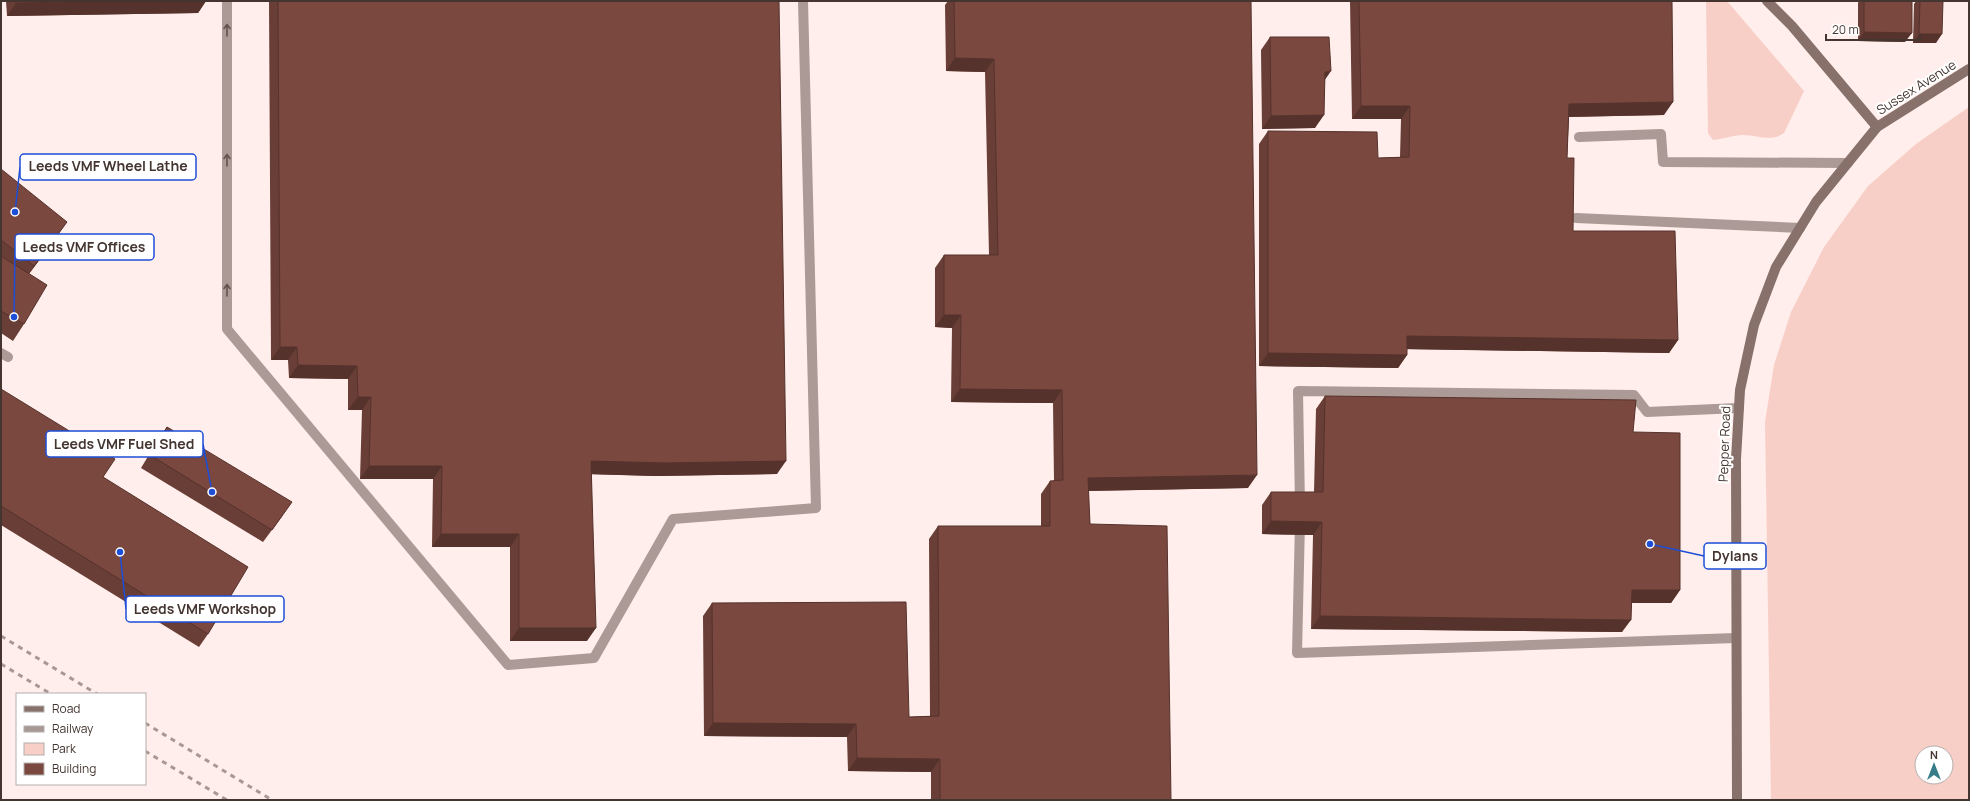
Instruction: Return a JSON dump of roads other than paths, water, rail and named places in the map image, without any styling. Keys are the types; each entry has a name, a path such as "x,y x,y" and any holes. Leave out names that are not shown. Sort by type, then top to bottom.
{"street":[{"path":"1767,1 1792,26 1877,127"},
{"name":"Sussex Avenue","path":"1877,127 1969,69"},
{"name":"Pepper Road","path":"1737,800 1736,459 1740,390 1754,325 1776,267 1816,202 1877,127"}],"lane":[{"path":"226,1 227,329 508,665 594,658 673,519 816,508 803,1"},
{"path":"1579,137 1661,134 1663,162 1848,163"},
{"path":"1576,218 1800,228"},
{"path":"1736,638 1297,653 1300,535 1298,391 1634,396 1647,412 1739,408"}],"railway":[{"path":"1,636 95,693"},
{"path":"1,664 49,693"},
{"path":"146,724 272,800"},
{"path":"146,752 227,800"}],"place":[{"name":"Leeds VMF Wheel Lathe","path":"15,212"},
{"name":"Leeds VMF Offices","path":"14,317"},
{"name":"Leeds VMF Fuel Shed","path":"212,492"},
{"name":"Dylans","path":"1650,544"},
{"name":"Leeds VMF Workshop","path":"120,552"}]}
